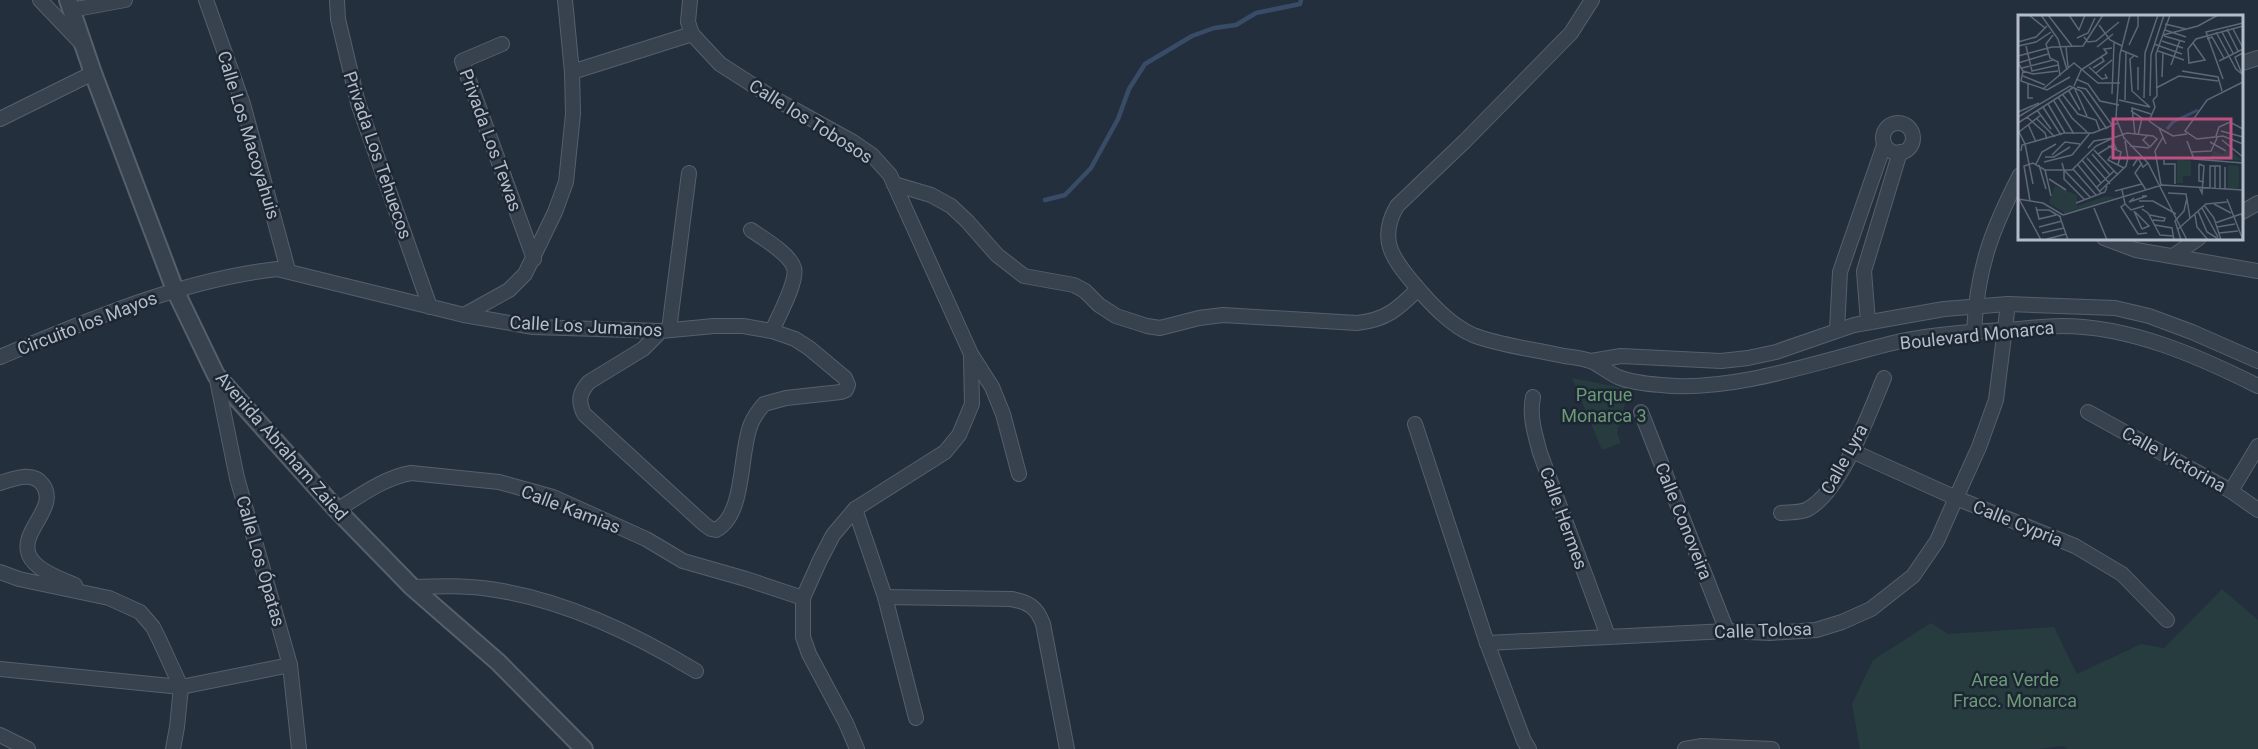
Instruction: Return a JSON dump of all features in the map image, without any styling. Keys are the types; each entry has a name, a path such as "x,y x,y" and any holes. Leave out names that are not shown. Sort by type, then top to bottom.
{"street":[{"path":"40,0 84,45"},
{"path":"70,5 125,0"},
{"name":"Calle Los Macoyahuis","path":"206,0 243,104 288,270"},
{"name":"Privada Los Tehuecos","path":"337,0 338,19 358,103 430,307"},
{"path":"464,315 509,290 525,274 534,259 566,183 573,114 572,72 565,0"},
{"path":"572,72 692,34 688,22 690,0"},
{"path":"1591,361 1501,343 1473,334 1455,324 1406,275 1388,242 1386,232 1397,206 1465,141 1571,33 1592,0"},
{"name":"Avenida Abraham Zaied","path":"70,5 93,74 175,290 216,375 337,510 412,587 498,662 584,749"},
{"name":"Calle los Tobosos","path":"692,34 720,64 770,96 872,154 890,175 971,354"},
{"name":"Privada Los Tewas","path":"501,44 462,61 534,259"},
{"path":"2243,62 2258,58"},
{"path":"0,119 93,74"},
{"path":"1837,330 1840,272 1884,145 1883,136 1887,127 1894,123 1904,124 1912,129 1913,140 1909,148 1900,152 1891,151 1884,145"},
{"path":"1868,322 1864,271 1900,152"},
{"path":"665,331 689,173"},
{"path":"1974,332 1975,306 1986,252 2001,211 2018,177"},
{"path":"894,184 931,195 951,206 997,255 1024,276 1074,285 1116,316 1147,326 1160,328 1199,318 1223,315 1357,323 1373,321 1396,311 1418,289"},
{"path":"2243,211 2258,203"},
{"path":"751,230 780,251 794,267 792,284 772,331"},
{"path":"2109,240 2136,250 2258,271"},
{"path":"2173,256 2196,240"},
{"name":"Calle Los Jumanos","path":"175,290 247,273 277,269 464,315 533,327 665,331 714,326 743,326 772,331 795,339 829,362 845,378 848,387 833,394 786,398 764,404 751,423 734,505 722,526 713,530 584,414 580,406 583,389 590,382 643,349 665,331"},
{"name":"Circuito los Mayos","path":"0,357 76,325 175,290"},
{"name":"Boulevard Monarca","path":"1591,361 1621,356 1720,361 1748,358 1776,352 1837,330 1868,322 1975,306 2008,304 2115,308 2149,316 2258,361"},
{"name":"Calle Tolosa","path":"1487,643 1727,631 1770,633 1816,630 1842,622 1871,609 1913,576 1937,541 1979,447 1996,400 2008,304"},
{"name":"Boulevard Monarca","path":"1591,361 1620,378 1662,385 1727,383 1905,340 1974,332 2063,326 2102,329 2145,340 2217,366 2258,386"},
{"path":"971,354 992,387 1003,414 1019,474"},
{"path":"857,749 806,646 802,628 803,598 833,535 855,509 945,452 959,435 972,404 971,354"},
{"name":"Calle Los Ópatas","path":"216,375 237,478 290,665 299,749"},
{"name":"Calle Lyra","path":"1781,513 1806,510 1826,496 1852,451 1884,378"},
{"name":"Calle Hermes","path":"1533,397 1531,406 1533,424 1540,453 1608,636"},
{"name":"Calle Conoveira","path":"1641,412 1727,631"},
{"name":"Calle Victorina","path":"2088,412 2231,491 2258,510"},
{"path":"1415,424 1487,643 1529,749"},
{"path":"2231,491 2258,446"},
{"name":"Calle Cypria","path":"1852,451 1956,498 2075,546 2122,574 2167,620"},
{"name":"Calle Kamias","path":"337,510 382,482 411,473 499,482 553,497 646,539 683,561 803,598"},
{"path":"0,483 27,476 43,484 47,499 27,545 28,553 38,566 93,594"},
{"path":"855,509 885,597 916,718"},
{"path":"0,572 109,598 140,612 159,639 181,687 173,749"},
{"path":"412,587 456,585 496,590 532,598 585,614 669,655 696,671"},
{"path":"885,597 1011,599 1024,601 1032,606 1039,612 1043,624 1067,749"},
{"path":"0,669 181,687 290,665"},
{"path":"0,735 28,749"},
{"path":"1685,749 1702,746 1772,749"}],"green space":[{"name":"Parque Monarca 3","path":"1572,378 1629,389 1617,433 1621,443 1602,450"},
{"name":"Area Verde Fracc. Monarca","path":"2222,589 2258,620 2258,749 2067,749 2063,746 2039,749 1860,749 1852,704 1873,660 1931,623 1948,634 2054,627 2077,674 2141,644 2164,648"}],"waterway":[{"path":"1045,200 1065,195 1091,168 1118,119 1129,89 1145,64 1192,36 1214,28 1236,25 1256,13 1300,4 1301,0"}]}
